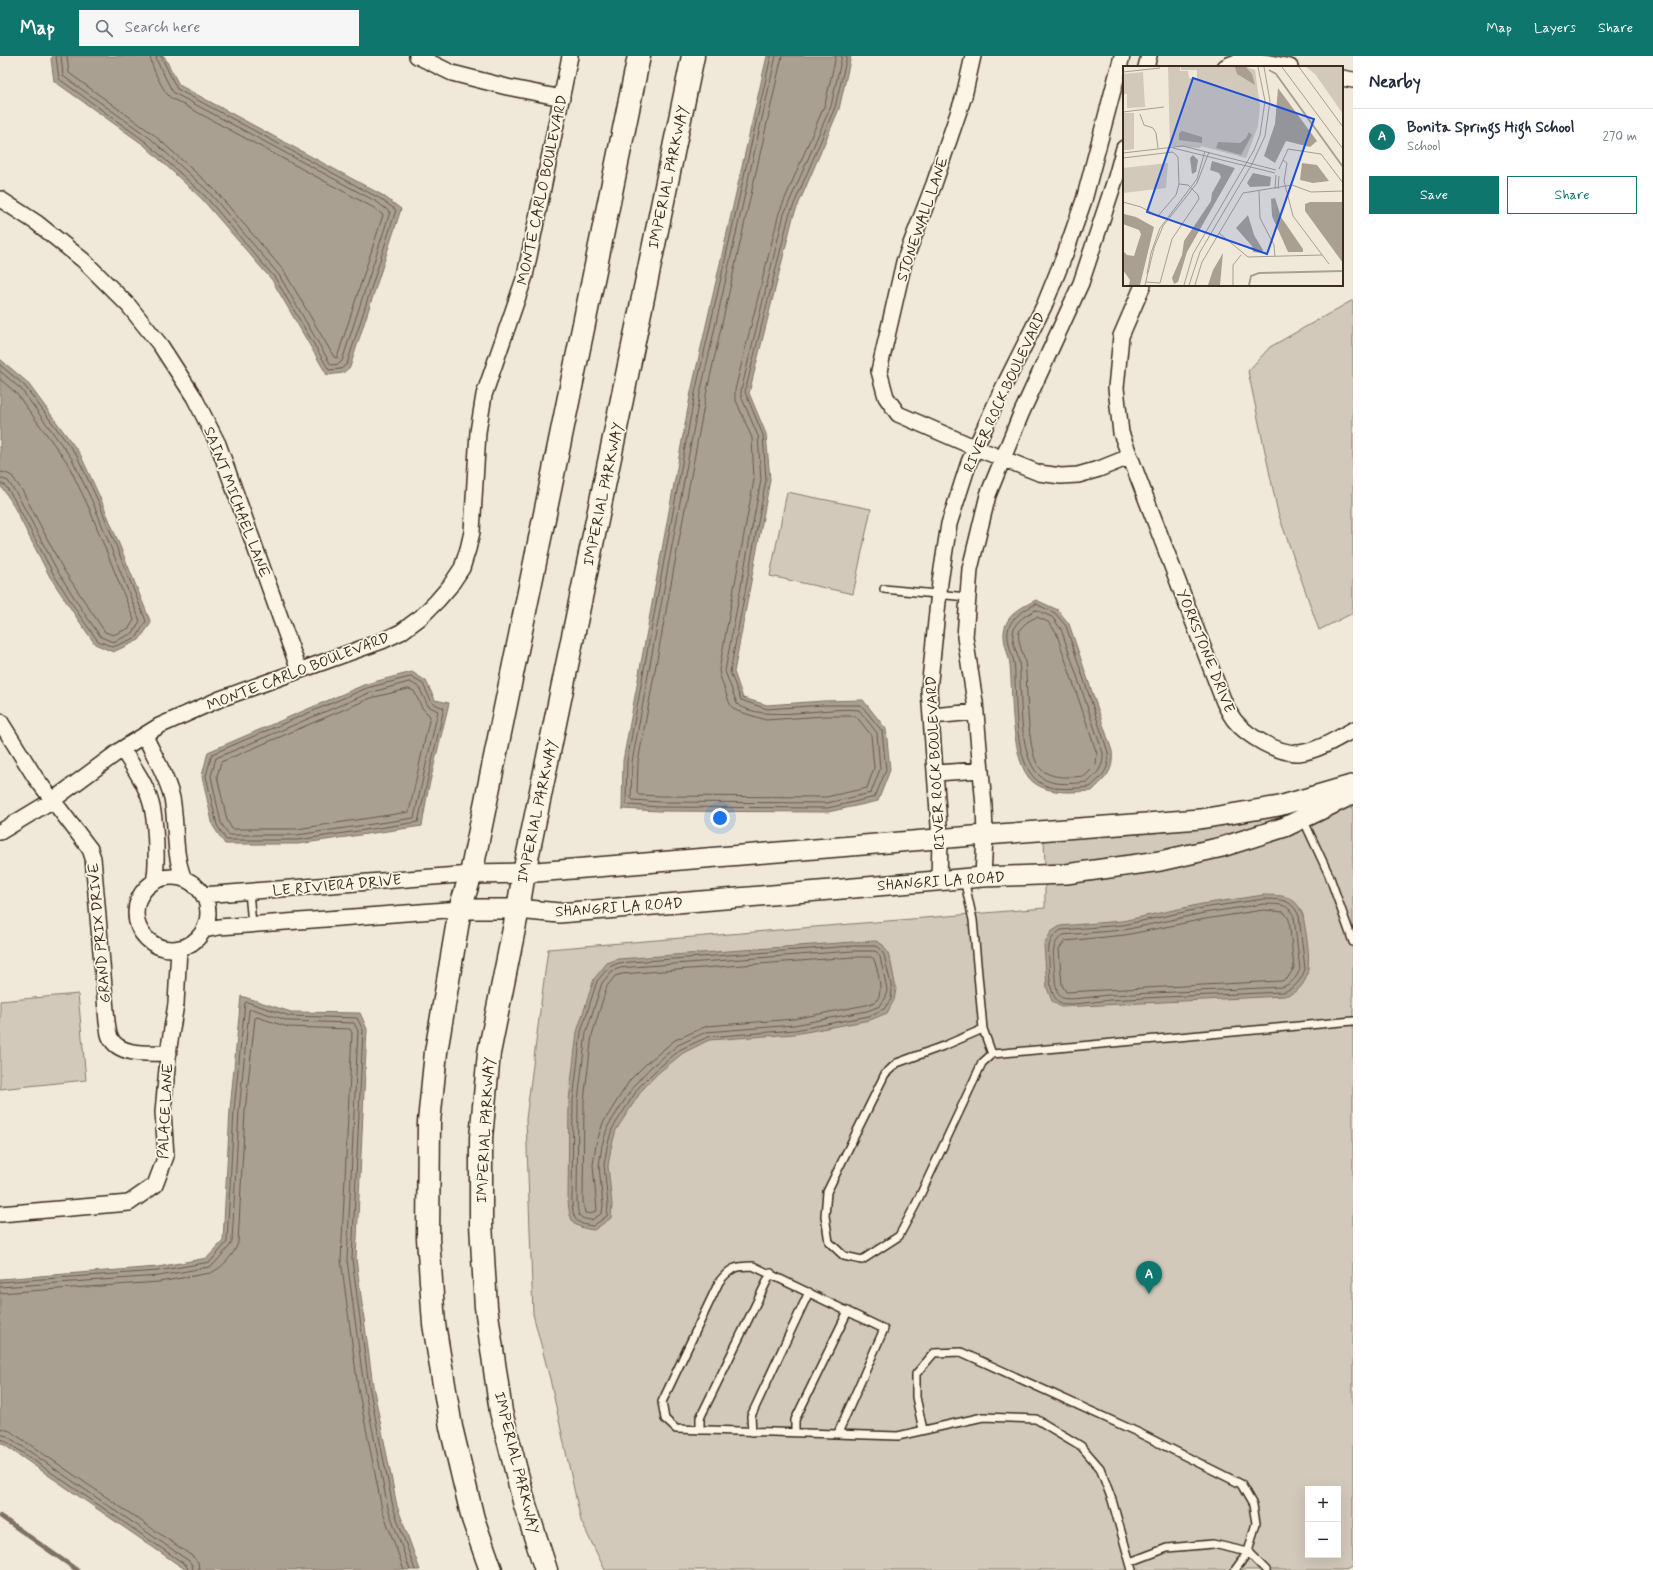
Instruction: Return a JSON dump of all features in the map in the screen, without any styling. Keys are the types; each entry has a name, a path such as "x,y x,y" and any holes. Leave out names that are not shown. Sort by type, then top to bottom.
{"main road":[{"path":"491,1570 474,1519 451,1427 434,1324 428,1238 429,1122 436,1052 460,909 471,874 639,56"},
{"name":"IMPERIAL PARKWAY","path":"546,1570 525,1505 501,1412 486,1307 481,1224 481,1138 489,1053 524,874 693,56"}],"street":[{"path":"417,56 452,73 507,87 562,98"},
{"name":"MONTE CARLO BOULEVARD","path":"0,832 53,800 122,749 159,726 220,698 382,641 400,632 421,617 450,586 462,568 472,532 478,432 484,395 525,276 570,56"},
{"name":"STONEWALL LANE","path":"973,56 964,96 934,184 904,262 879,370 886,397 898,414 976,448"},
{"name":"RIVER ROCK BOULEVARD","path":"939,881 940,839 930,690 939,594 950,524 969,462 1000,394 1044,306 1084,200 1122,56"},
{"path":"1146,66 1149,56"},
{"path":"1226,66 1230,62 1248,60 1284,66"},
{"path":"1343,78 1353,80"},
{"name":"RIVER ROCK BOULEVARD","path":"983,877 985,835 981,770 976,712 965,636 970,569 988,495 1022,414 1081,283 1123,152"},
{"name":"SAINT MICHAEL LANE","path":"0,199 37,223 83,260 129,306 161,346 194,397 218,444 299,670"},
{"name":"YORKSTONE DRIVE","path":"1143,286 1121,336 1116,388 1121,433 1224,702 1235,721 1255,738 1277,750 1299,753 1320,747 1353,730"},
{"path":"976,448 1039,473 1061,476 1078,475 1099,469 1129,457"},
{"path":"932,716 976,712"},
{"name":"GRAND PRIX DRIVE","path":"0,721 35,776 82,836 90,849 93,858 107,1022 110,1037 115,1044 122,1049 132,1052 169,1053"},
{"path":"145,736 169,785 174,808 178,861 184,879"},
{"path":"122,749 151,800 157,872 154,882"},
{"path":"936,773 981,770"},
{"path":"471,874 524,874 985,835 1200,820 1279,806 1353,784"},
{"name":"SHANGRI LA ROAD","path":"460,909 518,909 559,913 964,878 1066,874 1160,862 1222,848 1285,827 1353,794"},
{"name":"LE RIVIERA DRIVE","path":"203,895 471,874"},
{"path":"169,877 184,879 198,888 203,895 207,906 208,918 204,930 189,945 179,948 168,948 157,945 148,939 139,925 136,909 139,898 154,882 169,877"},
{"path":"204,930 252,924 460,909"},
{"name":"PALACE LANE","path":"0,1214 129,1203 155,1185 166,1156 163,1112 176,1004 179,948"}],"lane":[{"path":"884,589 967,597"},
{"path":"1303,818 1329,875 1353,942"},
{"path":"964,878 973,920 982,1029 992,1054"},
{"path":"249,892 252,924"},
{"path":"982,1029 946,1045 897,1063 885,1074 827,1192 825,1216 829,1242 844,1256 862,1260 899,1236 916,1204 982,1063 992,1054 1353,1021"},
{"path":"838,1433 884,1329 771,1273 753,1266 740,1266 728,1270 719,1282 662,1402 665,1419 676,1429 898,1436 983,1416 1036,1418 1081,1446 1100,1468 1112,1500 1132,1570"},
{"path":"700,1430 700,1418 771,1273"},
{"path":"752,1432 750,1416 809,1292"},
{"path":"795,1432 795,1420 848,1311"},
{"path":"923,1430 916,1397 916,1374 934,1353 960,1352 1137,1432 1241,1484 1253,1505 1256,1522 1248,1552 1235,1570"},
{"path":"1130,1562 1167,1548 1213,1544 1248,1552 1266,1570"}],"shaded area":[{"path":"1353,300 1353,613 1319,630 1278,513 1248,371 1270,347"},
{"path":"787,492 871,509 853,594 770,576"},
{"path":"1353,804 1353,1567 1345,1570 605,1570 581,1521 550,1379 533,1314 526,1119 548,949 1045,908 1045,883 1067,882 1162,871 1224,856"},
{"path":"1301,809 1257,828 1187,847 1115,858 1045,865 1044,840 1207,828 1271,817"},
{"path":"78,994 86,1080 0,1089 0,1001"}],"water":[{"path":"53,56 164,56 179,85 382,195 401,209 350,367 343,373 327,375 272,280 202,199 144,145 54,81 51,59"},
{"path":"767,56 851,56 839,109 793,217 749,393 766,434 770,480 734,672 743,698 767,705 863,700 886,729 890,770 878,801 828,812 659,811 622,809 623,761 691,392"},
{"path":"0,359 27,382 80,454 102,502 151,623 139,640 113,652 95,644 77,618 50,577 11,501 0,485"},
{"path":"1036,600 1058,610 1069,624 1112,751 1112,764 1108,774 1092,791 1061,792 1040,786 1033,782 1026,773 1020,760 1016,745 1010,665 1004,632 1007,622 1013,614 1022,607"},
{"path":"412,672 426,681 435,700 449,703 428,790 422,826 298,844 225,844 213,826 202,776 208,752 366,684"},
{"path":"1264,895 1283,896 1292,900 1300,908 1303,915 1308,945 1308,967 1302,985 1293,993 1284,996 1061,1007 1052,1001 1047,988 1044,945 1051,932 1060,926 1122,921 1202,904"},
{"path":"876,941 883,945 888,953 896,989 894,1000 887,1013 870,1020 795,1034 709,1040 683,1053 657,1074 642,1090 616,1130 608,1166 612,1205 611,1218 594,1230 581,1227 571,1219 568,1201 569,1100 577,1032 594,979 607,963 618,959"},
{"path":"241,996 291,1012 360,1013 367,1029 356,1259 373,1386 397,1506 420,1570 186,1570 0,1442 0,1279 158,1267 207,1258 223,1241 230,1110"}],"waterway":[{"path":"0,1516 77,1570"}],"place":[{"name":"Bonita Springs High School","path":"1149,1294"}]}
